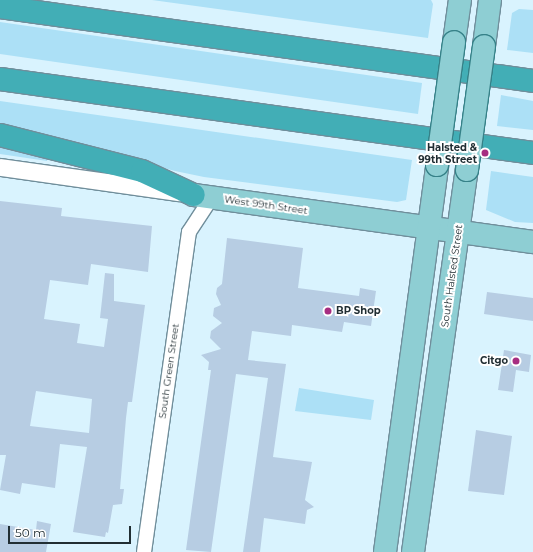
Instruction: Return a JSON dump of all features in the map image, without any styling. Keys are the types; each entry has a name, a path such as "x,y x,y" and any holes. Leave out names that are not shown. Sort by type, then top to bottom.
{"highway":[{"path":"0,7 533,81"},
{"path":"0,78 533,153"},
{"path":"0,135 142,171 203,196"}],"main road":[{"path":"384,552 460,0"},
{"name":"South Halsted Street","path":"413,552 459,231 490,0"},
{"name":"West 99th Street","path":"203,196 533,242"}],"street":[{"name":"West 99th Street","path":"0,167 203,196"},
{"name":"South Green Street","path":"144,552 189,232 203,196"}],"shaded area":[{"path":"152,0 431,0 433,4 428,38"},
{"path":"519,9 533,10 533,53 507,50 512,13"},
{"path":"0,22 422,83 418,114 0,54"},
{"path":"501,95 533,101 533,130 497,126"},
{"path":"0,101 412,160 406,200 397,202 204,177 175,171 19,129 0,127"},
{"path":"0,143 47,155 47,161 0,154"},
{"path":"491,171 533,177 533,223 515,222 486,210"},
{"path":"299,388 374,400 371,420 295,411"}],"building":[{"path":"0,201 62,208 61,216 152,226 148,272 91,264 88,285 50,280 44,319 80,324 77,343 104,347 108,319 100,318 105,273 114,274 114,301 145,305 132,402 128,402 126,418 120,489 124,489 122,504 113,505 108,533 106,532 105,537 73,532 87,447 60,444 55,488 22,483 20,494 0,490 6,455 0,455","holes":["36,391 92,399 89,433 30,426"]},
{"path":"227,238 303,248 298,288 359,296 360,288 376,291 371,326 344,322 342,332 292,325 291,336 252,331 248,360 286,364 273,457 312,462 305,500 314,507 307,510 305,524 264,518 260,552 243,552 268,378 236,374 211,552 186,550 211,370 208,370 209,362 201,355 221,349 210,338 211,331 222,323 213,316 214,308 221,305 216,294 217,288 222,284"},
{"path":"487,292 533,298 533,321 484,314"},
{"path":"504,350 531,355 529,372 516,370 513,392 498,390"},
{"path":"476,430 512,436 504,495 468,491"},
{"path":"37,521 51,524 46,552 0,552 0,524 36,530"}],"place":[{"name":"Halsted & 99th Street","path":"485,153"},
{"name":"BP Shop","path":"328,311"},
{"name":"Citgo","path":"516,361"}]}
